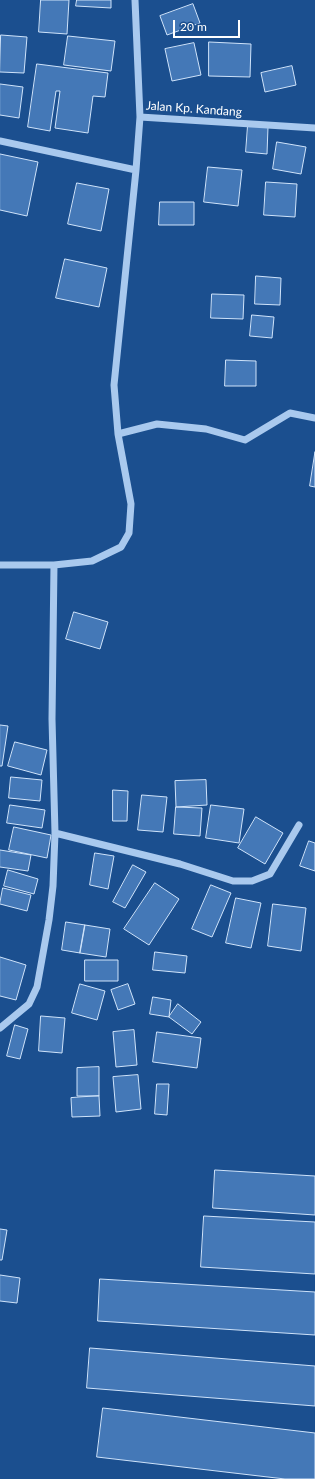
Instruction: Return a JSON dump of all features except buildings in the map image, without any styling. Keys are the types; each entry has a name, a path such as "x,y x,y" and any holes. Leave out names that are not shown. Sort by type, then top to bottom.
{"street":[{"name":"Jalan Kp. Kandang","path":"135,0 140,116 315,128"},
{"path":"0,565 54,565 92,561 121,547 129,533 131,504 118,434 114,385 136,170 140,116"},
{"path":"0,142 136,170"},
{"path":"118,434 157,424 206,429 246,440 290,414 315,418"},
{"path":"0,1028 29,1004 37,988 49,920 53,886 55,833 52,719 54,565"},
{"path":"55,833 180,864 234,881 252,881 270,874 299,825"}]}
